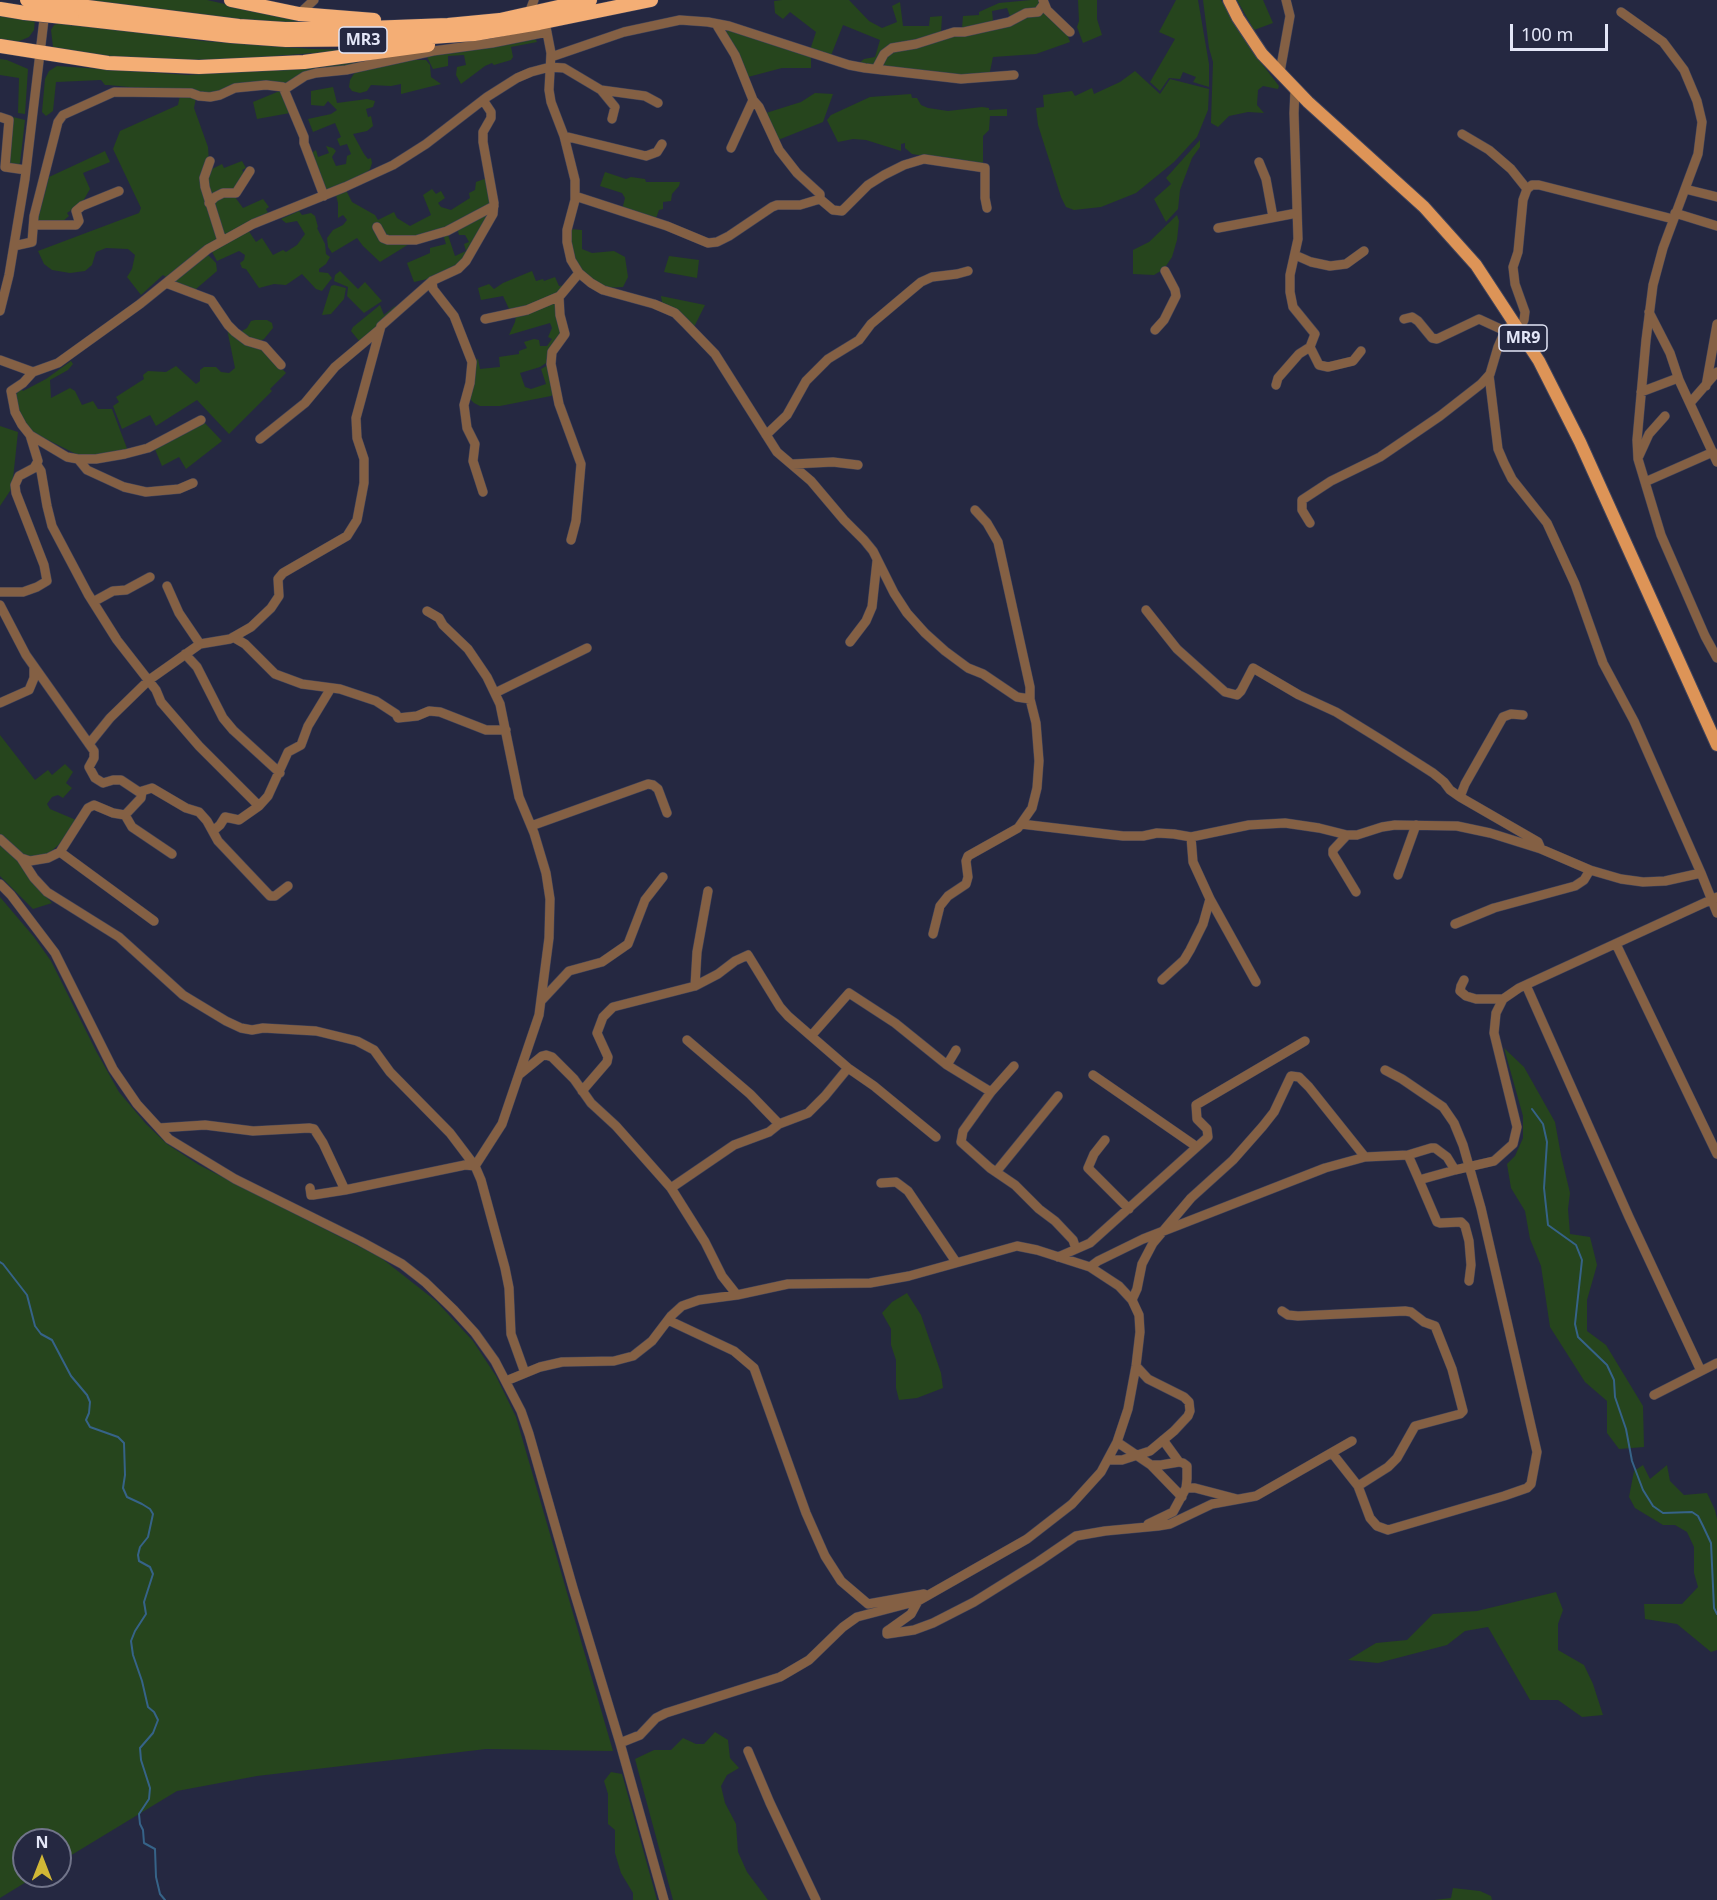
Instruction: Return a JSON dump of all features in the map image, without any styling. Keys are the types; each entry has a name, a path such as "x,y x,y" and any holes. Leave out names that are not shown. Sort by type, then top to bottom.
{"highway":[{"path":"231,0 299,14 394,22 500,20"},
{"name":"MR3","path":"72,11 285,29 386,28 500,20 532,7 591,0"},
{"name":"MR3","path":"0,9 26,4 231,36 286,40 403,39 546,27 651,0"},
{"path":"0,46 108,63 199,67 316,60 427,46 474,34"}],"main road":[{"name":"MR9","path":"1229,0 1262,54 1296,89 1425,207 1476,265 1512,328 1539,362 1580,442 1717,745"}],"street":[{"path":"0,311 14,246 26,170 47,0"},
{"path":"299,14 314,0"},
{"path":"1280,72 1290,16 1286,0"},
{"path":"1044,2 1047,10 1070,32"},
{"path":"876,69 884,54 892,48 916,44 954,32 1010,22 1026,13 1038,12 1044,2"},
{"path":"1621,12 1663,42 1684,70 1697,101 1702,122 1698,154 1674,216 1653,285 1637,440 1638,459 1661,535 1717,658"},
{"path":"1,395 11,391 33,372 58,363 208,249 253,224 393,165 517,78 624,32 680,20 717,24 740,29 849,65 961,79 1014,75"},
{"path":"717,24 735,55 753,100 759,107 779,150 797,173 820,194 820,199 833,210 842,211 868,186 884,175 903,165 924,159 985,168 987,208"},
{"path":"285,88 305,76 316,73 346,70 433,51 492,43 546,27 551,102 571,160 575,196 567,242 571,260 579,273 603,290 654,304 675,313 715,354 777,452 811,481 864,540 907,613 945,651 1006,692 1022,699 1030,699"},
{"path":"550,62 570,70 601,90 615,107 612,119"},
{"path":"14,246 32,242 34,216 54,132 63,115 114,92 191,93 210,97 235,88 277,85 285,88 324,196"},
{"path":"1276,385 1278,378 1299,354 1310,347 1315,334 1293,307 1290,292 1290,276 1298,239 1294,113 1296,89"},
{"path":"601,90 645,96 658,103"},
{"path":"260,439 305,403 335,367 432,281 458,269 466,261 494,214 483,142 483,132 491,118 491,112 483,100"},
{"path":"731,148 753,100"},
{"path":"0,117 9,120 6,167 26,170"},
{"path":"1462,134 1489,150 1511,169 1527,189"},
{"path":"564,136 646,156 657,152 662,144"},
{"path":"210,160 204,178 209,203 222,241"},
{"path":"1259,162 1270,194 1273,217"},
{"path":"209,203 223,193 236,193 250,171"},
{"path":"1310,523 1302,510 1302,500 1331,481 1380,457 1440,416 1489,375 1512,328 1524,320 1525,312 1515,284 1513,267 1518,252 1523,200 1527,189 1532,185 1539,184 1717,226"},
{"path":"1685,189 1717,197"},
{"path":"34,225 75,225 78,221 76,211 82,206 119,190"},
{"path":"575,196 667,226 708,243 717,242 729,236 777,205 800,205 820,199"},
{"path":"377,227 383,238 388,240 416,240 447,231 494,206"},
{"path":"1218,228 1297,213"},
{"path":"1295,255 1311,262 1330,266 1346,264 1364,251"},
{"path":"766,435 787,415 806,381 828,359 854,345 871,324 921,282 932,277 968,271"},
{"path":"1155,330 1164,320 1176,296 1165,271"},
{"path":"485,319 527,310 560,296 579,273"},
{"path":"432,281 433,289 454,316 472,362 470,383 464,405 467,428 475,444 474,461 483,492"},
{"path":"166,283 211,300 228,326 247,341 264,346 280,365"},
{"path":"560,296 560,315 565,334 552,352 551,364 559,404 581,464 576,521 571,540"},
{"path":"1649,312 1670,353 1678,378 1717,462"},
{"path":"1404,319 1412,317 1432,338 1437,339 1481,319 1512,328"},
{"path":"1706,386 1717,324"},
{"path":"89,744 110,718 149,680 200,644 233,637 251,627 271,608 279,596 278,579 284,573 347,536 357,520 364,483 364,459 355,427 356,418 381,328"},
{"path":"1310,347 1319,365 1328,367 1353,361 1361,351"},
{"path":"0,360 33,372"},
{"path":"1690,403 1717,372"},
{"path":"1489,375 1498,448 1504,463 1512,479 1547,523 1575,584 1603,663 1634,722 1701,873 1715,898 1717,913"},
{"path":"1641,393 1678,378"},
{"path":"11,391 15,412 30,435 67,457 78,459 116,456 148,448 201,420"},
{"path":"1638,459 1649,434 1665,416"},
{"path":"30,435 37,465 41,471 52,526 93,602 117,640 156,690 161,702 199,746 259,806"},
{"path":"1645,482 1713,452"},
{"path":"78,459 87,470 124,488 146,492 178,489 193,483"},
{"path":"793,464 832,462 858,465"},
{"path":"0,592 23,592 47,580 44,565 15,485 19,476 37,465"},
{"path":"933,934 940,906 948,896 966,884 968,856 1009,835 1022,824 1032,808 1037,788 1036,723 998,542 987,523 975,510"},
{"path":"850,642 870,612 877,561"},
{"path":"93,602 113,591 126,590 150,577"},
{"path":"166,586 179,613 200,644"},
{"path":"0,605 34,667 89,744 94,755 89,767 95,778 103,783 121,780 142,792"},
{"path":"1146,610 1177,649 1225,692 1237,695 1253,668 1299,695 1336,712 1383,741 1433,773 1460,797 1538,842 1541,849"},
{"path":"427,611 439,618 443,625 468,649 495,693 506,730 510,761 519,797 546,873 550,899 549,938 541,1001 502,1124 475,1166"},
{"path":"1708,641 1717,634"},
{"path":"233,637 245,644 275,674 302,684 340,689 376,700 396,714 398,718 417,716 429,711 440,712 486,730 506,730"},
{"path":"495,693 587,648"},
{"path":"185,654 197,667 223,718 280,773"},
{"path":"0,703 29,690 34,678 34,667"},
{"path":"213,831 225,817 239,820 259,806 268,796 288,752 301,745 308,726 331,688"},
{"path":"1460,797 1503,717 1511,714 1523,715"},
{"path":"531,826 648,784 657,789 667,813"},
{"path":"142,792 152,788 186,808 199,812 218,841 270,896 275,896 288,886"},
{"path":"125,815 141,798 142,792"},
{"path":"21,858 39,861 60,852 87,808 94,805 125,815"},
{"path":"125,815 132,827 172,855"},
{"path":"1022,824 1123,836 1157,833 1191,837 1249,825 1285,823 1347,835 1356,835 1382,826 1457,826 1490,833 1541,849 1590,870 1621,879 1643,882 1665,881 1701,873"},
{"path":"1398,875 1416,825"},
{"path":"1347,835 1333,850 1333,854 1356,892"},
{"path":"1191,837 1193,862 1210,899 1256,982"},
{"path":"0,839 21,858 34,878 47,892 119,937 183,994 226,1021 252,1030 263,1028 315,1031 357,1041 374,1050 390,1072 450,1133 475,1166 481,1180 505,1268 509,1288 511,1334 525,1373"},
{"path":"60,852 154,921"},
{"path":"1455,924 1494,908 1575,886 1584,880 1590,870"},
{"path":"541,1001 569,971 602,962 628,944 645,900 663,877"},
{"path":"0,884 55,953 113,1069 138,1104 169,1139 235,1179 360,1240 402,1264 424,1281 475,1333 506,1381 529,1434 664,1900"},
{"path":"695,986 697,952 708,891"},
{"path":"1464,980 1460,991 1466,996 1476,999 1503,999 1526,985 1715,898"},
{"path":"1162,980 1184,960 1190,950 1203,924 1210,899"},
{"path":"1616,944 1717,1154"},
{"path":"582,1091 607,1062 608,1057 597,1033 603,1017 613,1007 695,986 748,955 788,1016 848,1068 874,1086 936,1137"},
{"path":"1526,985 1624,1206 1701,1371"},
{"path":"811,1036 849,993 894,1023 947,1065 991,1092"},
{"path":"1419,1180 1494,1161 1513,1144 1516,1128 1494,1033 1496,1013 1503,999"},
{"path":"687,1040 750,1094 779,1124"},
{"path":"1058,1257 1090,1243 1208,1137 1209,1132 1197,1119 1196,1105 1305,1041"},
{"path":"947,1065 956,1050"},
{"path":"518,1076 542,1056 552,1057 574,1079 591,1103 623,1134 671,1188 705,1242 722,1276 737,1295"},
{"path":"1014,1066 991,1092 963,1131 960,1137 961,1142 1015,1185 1055,1221 1073,1240 1077,1249"},
{"path":"671,1188 734,1145 769,1132 779,1124 808,1113 848,1068"},
{"path":"1332,1453 1358,1486 1370,1518 1377,1526 1388,1530 1527,1488 1531,1484 1538,1452 1470,1167 1454,1123 1443,1107 1385,1070"},
{"path":"1093,1075 1197,1147"},
{"path":"1132,1300 1145,1258 1161,1232 1175,1220 1191,1198 1233,1160 1263,1126 1274,1112 1291,1076 1299,1077 1309,1087 1365,1157"},
{"path":"996,1172 1058,1095"},
{"path":"159,1128 205,1125 253,1131 314,1129 345,1190"},
{"path":"1105,1140 1094,1154 1088,1168 1129,1209"},
{"path":"1090,1267 1098,1261 1161,1232 1325,1168 1365,1157 1408,1155 1435,1148 1447,1157 1455,1170"},
{"path":"1408,1155 1437,1222 1461,1222 1465,1226 1470,1249 1469,1281"},
{"path":"309,1188 313,1195 465,1165 475,1166"},
{"path":"880,1183 896,1182 908,1191 956,1262"},
{"path":"506,1381 540,1366 562,1362 614,1361 633,1356 652,1341 682,1306 699,1300 737,1295 788,1284 870,1283 909,1276 1017,1246 1090,1267 1119,1286 1132,1300 1139,1315 1140,1332 1136,1366 1128,1409 1117,1442 1101,1472 1072,1504 1027,1539 918,1601 857,1617 843,1627 809,1660 780,1677 666,1713 656,1718 640,1735 620,1743"},
{"path":"1282,1311 1288,1315 1298,1316 1411,1312 1424,1322 1435,1326 1439,1335 1457,1384 1462,1413 1415,1426 1397,1458 1388,1467 1358,1486"},
{"path":"668,1320 734,1351 754,1368 759,1376 803,1504 825,1556 841,1581 868,1604 933,1592"},
{"path":"1654,1395 1717,1363"},
{"path":"1108,1460 1122,1460 1150,1451 1188,1416 1190,1406 1184,1397 1148,1379 1136,1366"},
{"path":"1137,1529 1173,1512 1184,1492 1186,1466 1179,1462 1163,1440"},
{"path":"918,1601 911,1614 887,1631 887,1634 914,1630 974,1602 1076,1536 1170,1524 1203,1508 1256,1496 1352,1441"},
{"path":"1117,1442 1139,1456 1184,1492"},
{"path":"1151,1465 1179,1462"},
{"path":"1184,1492 1195,1488 1240,1500"},
{"path":"748,1751 816,1900"}],"green space":[{"path":"77,0 207,0 292,19 345,25 253,21"},
{"path":"849,0 869,21 882,28 897,22 892,6 900,2 903,26 929,26 930,17 942,16 941,32 903,43 875,67 858,64 864,59 875,57 880,40 843,25 830,58 810,50 816,32 790,12 783,19 775,13 774,1"},
{"path":"1041,0 1041,6 1011,19 1007,8 992,11 993,21 962,28 963,16 979,15 979,12 999,3"},
{"path":"1078,0 1097,0 1097,19 1102,35 1083,43 1077,27"},
{"path":"1176,0 1198,0 1209,64 1209,87 1193,82 1196,77 1183,72 1180,79 1169,78 1160,91 1150,82 1175,39 1159,32"},
{"path":"1203,0 1221,0 1253,52 1279,86 1278,89 1263,86 1258,90 1257,105 1264,113 1248,112 1229,116 1218,127 1211,123 1213,62"},
{"path":"1237,0 1263,0 1273,23 1254,30"},
{"path":"1044,7 1066,31 1070,42 1036,54 993,57 989,76 957,77 880,67 889,51 962,33"},
{"path":"0,12 35,19 34,30 29,37 17,42 0,44"},
{"path":"65,22 203,41 355,50 207,61 138,60 60,51 53,47 51,30 54,25"},
{"path":"725,29 811,57 811,68 782,68 748,77"},
{"path":"535,38 537,42 511,47 513,57 511,60 485,66 461,84 456,75 457,67 466,65 464,55 448,56 448,66 433,69 427,57 413,57"},
{"path":"0,59 28,69 25,114 18,113 19,78 0,75"},
{"path":"387,59 285,85 214,95 105,85 101,80 56,82 53,111 46,116 42,112 45,79 49,71 57,66 188,75"},
{"path":"409,60 426,60 430,65 431,77 441,84 401,94 401,84 371,85 367,91 360,93 352,91 349,87 355,72"},
{"path":"1135,71 1160,94 1170,79 1209,89 1208,110 1197,137 1174,162 1136,193 1101,207 1074,210 1066,207 1038,125 1036,108 1044,107 1043,95 1072,91 1075,96 1092,88 1094,94 1120,82"},
{"path":"333,87 337,103 367,99 375,101 373,107 366,109 368,117 371,116 373,126 367,131 353,134 364,154 368,159 371,158 372,163 365,174 327,192 311,156 313,152 316,150 318,157 329,153 326,146 333,148 336,151 332,157 336,166 346,164 347,156 351,154 347,144 340,146 337,139 341,137 335,123 313,132 308,119 331,114 337,110 328,101 324,106 311,105 311,91"},
{"path":"282,90 290,113 257,119 253,102"},
{"path":"815,93 833,94 823,122 778,140 766,113 801,102"},
{"path":"911,94 912,98 917,98 921,105 928,108 948,111 982,107 989,108 989,110 1007,109 1007,116 990,116 989,130 983,136 983,165 912,154 905,148 905,143 901,144 901,151 866,140 853,139 838,142 827,120 831,115 870,97"},
{"path":"180,95 196,98 194,108 208,147 209,162 204,175 218,238 166,277 163,275 141,295 127,277 132,269 135,255 128,249 106,248 96,252 92,265 85,271 70,273 52,270 44,264 38,251 139,213 141,208 113,149 120,131 178,105"},
{"path":"13,117 25,120 20,163 17,166 8,160"},
{"path":"1200,140 1200,147 1192,158 1180,190 1178,209 1166,222 1154,199 1171,184 1166,178"},
{"path":"105,151 110,162 83,173 90,189 82,203 67,213 69,216 62,222 37,223 49,177"},
{"path":"242,161 246,168 242,170 246,175 235,191 212,196 205,183 210,170 222,164 224,168"},
{"path":"605,172 626,179 631,177 645,179 646,182 680,182 672,194 671,201 663,202 663,209 659,210 655,221 622,210 625,198 622,193 600,186"},
{"path":"487,178 492,201 483,210 414,241 380,262 357,238 332,253 328,247 327,238 333,230 347,220 343,215 338,218 336,195 346,190 352,202 375,215 378,220 394,212 397,218 410,226 431,215 423,195 432,189 436,194 441,191 445,198 438,203 441,207 451,210 470,198 469,193 475,190 476,182"},
{"path":"217,197 235,197 243,208 263,199 269,207 266,209 269,215 223,236 212,202"},
{"path":"493,208 462,262 432,278 414,282 407,263 430,253 430,248 446,244 443,234 447,232 455,256 466,251 464,244 469,242 465,235 459,235 457,228"},
{"path":"299,211 302,215 311,213 315,216 317,228 325,244 326,254 330,257 319,269 319,272 328,273 332,278 322,291 316,289 302,274 286,285 274,284 259,288 246,269 242,268 240,263 244,260 245,255 239,251 217,261 211,250 248,230 256,242 262,238 273,255 283,250 286,252 297,245 305,234 297,221 286,223 281,219"},
{"path":"1177,215 1179,221 1177,240 1172,257 1164,269 1154,275 1133,274 1133,250 1149,242"},
{"path":"570,229 582,230 582,249 592,253 614,251 625,257 628,277 623,287 604,288 580,269 573,258"},
{"path":"208,255 216,263 217,271 196,289 176,282 176,279"},
{"path":"669,256 699,260 697,278 664,272"},
{"path":"340,271 358,289 365,282 382,301 364,313 347,296 348,287 334,281 335,275"},
{"path":"532,271 536,281 555,277 559,286 566,285 552,299 510,311 503,296 481,300 478,288 489,284 494,289"},
{"path":"331,286 346,288 344,299 331,314 322,315"},
{"path":"661,296 705,305 694,327 687,318 662,302"},
{"path":"556,300 561,333 549,361 540,367 520,373 525,387 531,389 546,384 541,369 550,364 555,392 551,396 500,406 480,406 474,403 470,399 470,394 474,360 478,359 480,369 500,367 499,357 519,354 519,351 527,348 524,342 534,339 539,340 540,346 547,346 552,339 548,337 552,328 550,323 509,335 516,315"},
{"path":"380,305 384,315 395,306 398,310 360,342 351,331 353,327"},
{"path":"255,320 267,320 272,323 273,328 264,339 258,342 240,332"},
{"path":"227,329 262,347 286,373 270,389 272,391 229,434 197,400 156,426 150,415 122,429 113,406 119,402 116,397 144,379 143,375 148,371 166,372 176,366 196,384 200,381 200,370 204,367 216,367 221,372 229,373 235,368"},
{"path":"71,361 73,364 68,370 50,380 51,398 70,388 75,391 82,405 93,401 98,409 112,409 128,451 80,456 30,431 20,415 16,394 21,389 23,391 46,379"},
{"path":"203,421 222,441 186,469 179,457 162,466 154,447"},
{"path":"0,426 18,432 12,488 0,506"},
{"path":"0,735 35,780 48,770 52,775 65,764 73,772 66,783 72,788 63,798 58,795 52,797 47,804 50,809 76,820 65,839 47,855 21,862 33,882 52,903 33,909 0,876"},
{"path":"0,897 51,961 119,1092 146,1124 167,1144 199,1165 380,1257 436,1301 473,1341 496,1376 516,1417 613,1751 486,1749 257,1776 177,1791 72,1855 72,1828 12,1828 12,1888 16,1888 0,1898"},
{"path":"1504,1048 1524,1067 1555,1122 1570,1193 1568,1209 1570,1234 1590,1237 1597,1265 1587,1300 1587,1331 1606,1345 1643,1406 1644,1447 1619,1449 1607,1433 1607,1401 1585,1382 1550,1327 1541,1266 1530,1239 1525,1211 1511,1188 1507,1164 1515,1156 1523,1138 1523,1116"},
{"path":"907,1293 921,1315 941,1373 943,1388 917,1398 899,1400 891,1329 882,1313 892,1302"},
{"path":"1643,1465 1650,1479 1667,1465 1670,1481 1684,1495 1707,1493 1715,1510 1717,1519 1717,1650 1711,1652 1677,1624 1645,1619 1644,1604 1682,1604 1698,1587 1694,1573 1694,1547 1687,1532 1675,1525 1663,1525 1635,1508 1629,1497 1634,1471"},
{"path":"1556,1592 1563,1610 1558,1624 1558,1650 1584,1665 1603,1715 1582,1717 1558,1700 1530,1700 1488,1627 1465,1631 1447,1645 1378,1663 1348,1660 1376,1643 1407,1640 1433,1614 1477,1611"},
{"path":"715,1732 728,1740 730,1758 739,1768 727,1775 721,1786 725,1803 736,1824 738,1852 747,1872 768,1900 673,1900 635,1759 654,1750 671,1750 683,1738 696,1744 704,1744"},
{"path":"611,1772 622,1774 657,1900 633,1900 633,1893 621,1873 615,1853 615,1830 608,1824 608,1794 604,1781"},
{"path":"1453,1888 1480,1891 1491,1896 1492,1900 1434,1900 1451,1898"}],"waterway":[{"path":"1532,1109 1543,1124 1547,1142 1544,1188 1548,1225 1576,1245 1582,1260 1575,1324 1578,1337 1607,1365 1614,1380 1615,1397 1626,1429 1632,1461 1643,1490 1653,1506 1663,1513 1692,1512 1698,1516 1711,1543 1714,1608 1717,1614"},
{"path":"0,1262 27,1295 35,1326 41,1334 52,1340 71,1376 87,1395 90,1402 86,1420 90,1427 118,1437 124,1443 123,1488 127,1497 150,1509 153,1514 148,1537 140,1547 138,1555 139,1561 150,1567 153,1574 144,1602 146,1614 131,1641 148,1707 158,1720 153,1733 140,1748 141,1760 150,1788 149,1799 139,1814 144,1843 155,1849 156,1877 160,1894 165,1900"}]}
